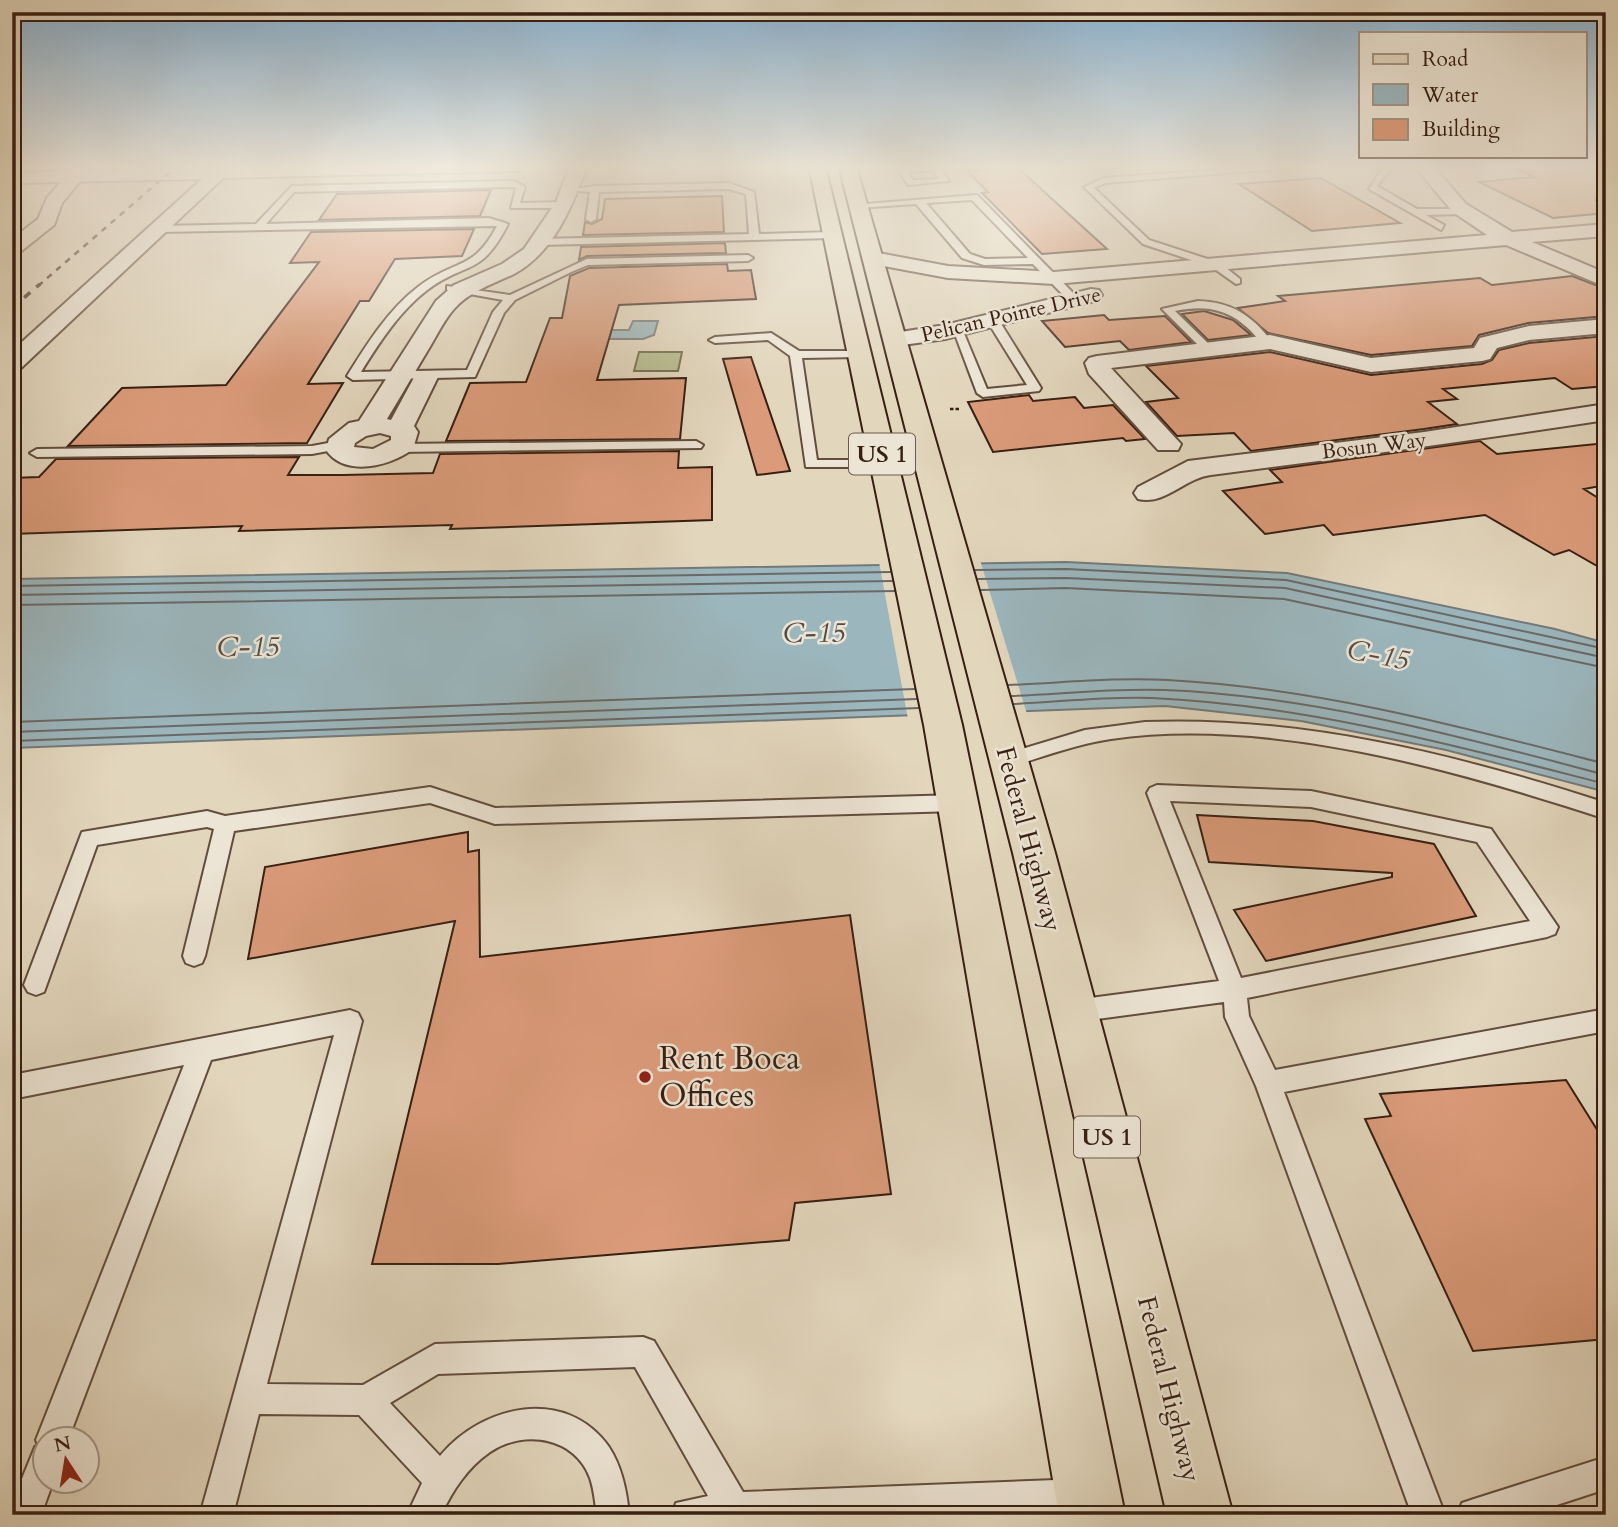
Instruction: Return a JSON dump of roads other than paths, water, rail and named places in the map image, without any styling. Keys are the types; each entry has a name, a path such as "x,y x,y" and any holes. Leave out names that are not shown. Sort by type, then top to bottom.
{"main road":[{"name":"US 1","path":"832,237 955,784 1090,1505"},
{"name":"Federal Highway","path":"867,237 1075,1011 1200,1515"},
{"path":"849,312 869,328 896,339"},
{"path":"859,353 884,361 907,382"},
{"path":"955,784 1003,741"}],"street":[{"path":"12,249 27,237"},
{"path":"12,363 150,237"},
{"path":"544,237 531,253 472,292 427,375 399,438 377,457 345,455 339,445 349,434 369,426 444,306 472,292 559,255 574,242 570,237"},
{"path":"1506,237 1606,299"},
{"path":"1524,248 1573,237"},
{"path":"873,258 948,272 1054,278 1216,265 1524,248 1606,247"},
{"path":"1524,248 1606,281"},
{"name":"Pelican Pointe Drive","path":"896,339 957,331 1072,298 1524,248"},
{"path":"1167,444 1095,365 1124,358 1266,342 1371,365 1482,354 1488,343 1529,333 1606,326"},
{"name":"Bosun Way","path":"1148,493 1188,469 1424,440 1606,412"},
{"path":"369,426 399,438"}],"lane":[{"path":"497,237 491,250 480,262 430,284 405,305 353,376 471,374 499,312 511,299 587,262 748,258"},
{"path":"574,242 578,237"},
{"path":"540,242 745,237"},
{"path":"950,237 966,256 985,262 1037,261"},
{"path":"1014,237 1072,298"},
{"path":"1141,237 1146,242 1216,265 1236,281"},
{"path":"430,284 511,299"},
{"path":"1207,348 1167,309 1216,303 1227,306 1266,342"},
{"path":"957,331 983,393 1035,388 992,319"},
{"path":"715,341 771,336 796,355 859,353"},
{"path":"796,355 811,464 885,464"},
{"path":"399,438 696,446"},
{"path":"37,453 312,450 339,445"},
{"path":"1003,741 1066,741 1113,732 1196,727 1276,734 1372,747 1459,766 1606,811"},
{"path":"36,985 89,838 207,819 225,824 430,795 495,816 955,784"},
{"path":"1075,1011 1169,1001 1234,989 1547,927 1484,835 1311,799 1157,793 1234,989 1237,1017 1268,1083 1429,1515"},
{"path":"194,956 225,824"},
{"path":"1268,1083 1606,1020"},
{"path":"12,1087 350,1021 216,1515"},
{"path":"57,1426 202,1050"},
{"path":"248,1399 366,1400 435,1359 643,1352 734,1509"},
{"path":"366,1400 440,1480"},
{"path":"423,1515 440,1480 465,1452 493,1432 523,1422 551,1423 576,1436 597,1458 610,1489 613,1515"},
{"path":"1474,1515 1606,1473"},
{"path":"24,1515 32,1494"},
{"path":"688,1515 734,1509 1090,1505"}],"water":[{"path":"633,321 658,321 654,335 643,339 601,339 604,330 629,330"},
{"name":"C-15","path":"1066,562 1287,573 1555,629 1606,643 1606,792 1446,750 1301,721 1165,706 12,748 12,579"}],"railway":[{"path":"38,286 94,237"},
{"path":"12,308 40,284"}],"place":[{"name":"Rent Boca Offices","path":"645,1077"}]}
